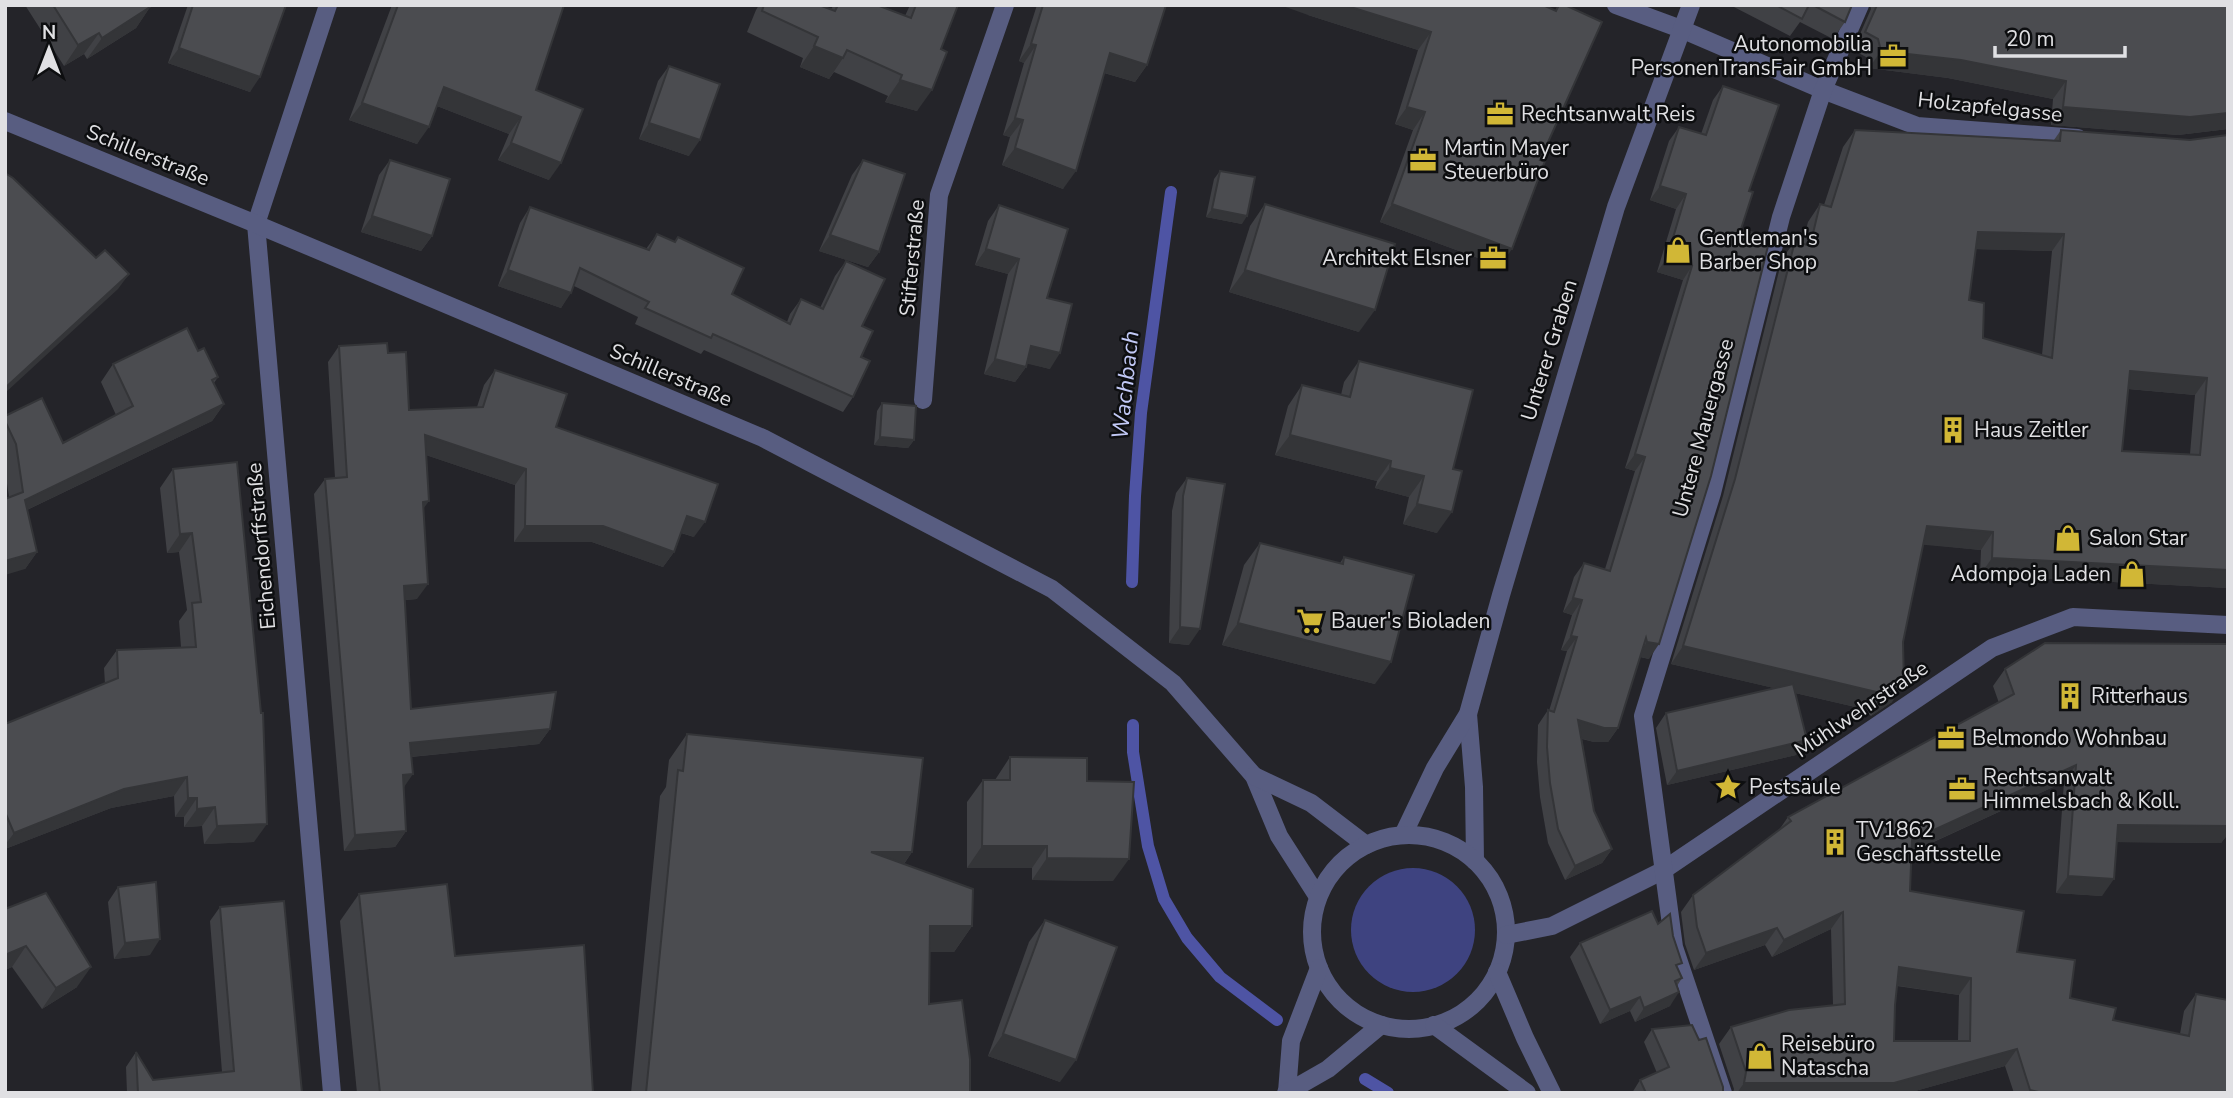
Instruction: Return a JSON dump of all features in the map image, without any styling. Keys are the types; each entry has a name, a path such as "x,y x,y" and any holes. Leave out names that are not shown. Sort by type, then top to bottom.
{"street":[{"name":"Eichendorffstraße","path":"328,5 256,224 331,1093"},
{"name":"Stifterstraße","path":"923,400 939,194 1005,5"},
{"name":"Holzapfelgasse","path":"1616,5 1917,126 2095,139"},
{"name":"Unterer Graben","path":"1403,835 1435,768 1468,714 1612,220 1691,5"},
{"name":"Untere Mauergasse","path":"1723,1093 1674,947 1643,716 1712,494 1781,217 1824,90 1860,5"},
{"name":"Schillerstraße","path":"5,121 763,438 1052,589 1173,683 1254,776 1279,836 1318,897"},
{"name":"Mühlwehrstraße","path":"1506,935 1552,926 1662,871 1992,648 2073,617 2228,625"},
{"name":"Unterer Graben","path":"1468,714 1474,787 1475,860"},
{"name":"Schillerstraße","path":"1254,776 1311,803 1366,845"},
{"path":"1403,835 1429,837 1453,845 1475,860 1492,882 1503,908 1506,935 1497,972 1482,995 1461,1014 1434,1026 1408,1029 1381,1025 1355,1013 1334,993 1319,968 1312,944 1312,921 1318,897 1329,876 1346,858 1366,845 1403,835"},
{"path":"1287,1092 1291,1041 1319,968"},
{"path":"1497,972 1552,1093"},
{"path":"1287,1092 1328,1069 1381,1025"},
{"path":"1434,1026 1527,1093"}],"shaded area":[{"path":"1413,868 1437,873 1457,886 1470,906 1475,930 1470,954 1457,974 1437,987 1413,992 1389,987 1369,974 1356,954 1351,930 1356,906 1369,886 1389,873"}],"building":[{"path":"53,5 150,7 102,38 99,33 78,45"},
{"path":"193,5 286,5 260,77 179,48"},
{"path":"398,5 564,5 536,90 583,109 561,163 511,143 521,117 444,87 429,127 362,103"},
{"path":"764,5 819,5 835,11 838,5 877,5 911,18 916,5 958,5 941,49 947,52 932,90 900,80 902,75 847,50 843,58 814,46 818,37 762,11"},
{"path":"1043,5 1166,5 1147,65 1110,53 1076,171 1015,148 1023,120 1015,118 1036,45 1031,44"},
{"path":"1344,5 1543,5 1556,11 1559,5 1565,5 1602,22 1540,160 1545,161 1512,249 1392,204 1425,112 1407,107 1431,32"},
{"path":"1776,5 1809,5 1802,19"},
{"path":"1813,5 1852,5 1845,22"},
{"path":"1877,5 2228,5 2228,113 2190,117 2063,107 2066,81 1961,60 1881,51 1878,39 1865,32"},
{"path":"669,66 720,84 700,140 649,123"},
{"path":"1723,86 1779,105 1749,191 1753,192 1741,229 1770,238 1711,476 1659,644 1647,642 1646,638 1618,728 1604,728 1578,720 1594,811 1612,849 1575,866 1558,829 1550,783 1548,710 1554,712 1577,637 1571,636 1582,600 1573,598 1584,563 1610,571 1645,457 1635,454 1692,266 1667,258 1686,194 1660,186 1679,127 1706,135"},
{"path":"1855,130 2060,141 2061,130 2190,140 2228,135 2228,570 1992,558 1993,532 1927,526 1903,642 1904,684 1883,699 1876,692 1683,646 1735,479 1795,241 1810,246 1820,204 1831,207","holes":["1978,232 2064,234 2052,358 1983,338 1984,303 1969,300","2130,371 2207,378 2200,455 2122,451"]},
{"path":"390,160 450,179 432,236 372,216"},
{"path":"863,160 905,174 879,252 830,235"},
{"path":"1220,171 1255,177 1247,216 1212,209"},
{"path":"5,173 96,258 105,250 129,274 5,388"},
{"path":"1265,204 1395,244 1375,310 1245,270"},
{"path":"999,205 1068,229 1047,298 1072,304 1060,353 1031,346 1026,367 995,359 1019,259 986,249"},
{"path":"530,207 649,250 657,234 675,242 678,237 744,268 732,294 790,324 801,299 823,309 846,261 885,279 862,326 873,331 861,357 870,361 853,397 713,334 711,338 645,308 649,302 580,268 571,293 508,270"},
{"path":"187,328 198,351 204,348 218,377 212,380 224,404 25,500 37,552 5,561 5,499 23,492 16,444 5,416 42,398 63,443 133,406 113,364"},
{"path":"387,343 388,353 406,352 409,410 483,407 495,370 567,394 556,427 718,484 705,522 687,516 674,552 603,526 525,526 526,469 425,435 429,501 423,502 428,584 404,586 411,709 556,692 550,729 410,743 413,774 403,775 406,831 355,835 325,479 347,477 339,346"},
{"path":"1359,361 1473,390 1453,469 1462,471 1452,512 1417,504 1424,476 1390,468 1391,461 1290,435 1302,385 1350,397"},
{"path":"882,403 916,406 914,440 880,437"},
{"path":"237,462 263,713 267,824 217,826 215,807 197,809 197,798 188,798 187,777 124,789 14,833 5,812 5,724 118,678 117,650 196,647 192,603 201,602 192,533 180,534 173,469"},
{"path":"1187,478 1225,484 1200,629 1180,627 1183,496"},
{"name":"Bauer's Bioladen","path":"1260,543 1343,564 1344,557 1414,575 1391,662 1238,623"},
{"path":"2045,643 2228,644 2228,826 2118,825 2114,879 2068,876 2076,765 1912,840 1910,891 2024,911 2017,952 2075,960 2070,998 2116,1008 2113,1020 2189,1036 2196,994 2228,1000 2228,1093 2043,1093 2030,1090 2017,1049 1894,1083 1744,1083 1746,1072 1731,1027 1789,1010 1845,1004 1843,912 1784,940 1777,928 1706,953 1697,927 1693,895 1791,821 1788,817 2014,694 2005,669","holes":["1899,967 1971,978 1970,1041 1894,1041"]},
{"path":"1793,684 1807,740 1677,771 1666,713"},
{"path":"687,734 923,758 912,852 871,852 973,889 972,926 930,926 929,1004 962,1000 970,1059 970,1093 646,1093 678,770 683,771"},
{"path":"1010,757 1087,758 1087,781 1134,782 1129,859 1047,858 1047,846 982,846 983,780 1010,780"},
{"path":"156,882 160,939 125,943 118,887"},
{"path":"447,884 455,956 584,945 593,1093 380,1093 359,894"},
{"path":"46,893 91,967 56,988 26,946 5,955 5,909"},
{"path":"284,901 302,1093 138,1093 136,1052 153,1080 234,1071 220,907"},
{"path":"1652,911 1658,924 1670,914 1673,936 1682,963 1676,965 1682,978 1675,981 1679,992 1644,1008 1640,997 1610,1010 1580,943"},
{"path":"1045,920 1117,947 1076,1060 1003,1034"},
{"path":"1692,1025 1699,1040 1706,1038 1723,1093 1646,1093 1640,1080 1669,1067 1652,1029"}],"waterway":[{"name":"Wachbach","path":"1132,582 1141,413 1171,192"},
{"name":"Wachbach","path":"1133,725 1133,752 1148,846 1164,899 1187,938 1220,977 1277,1020"},
{"name":"Wachbach","path":"1365,1079 1388,1093"}],"place":[{"name":"Autonomobilia PersonenTransFair GmbH","path":"1893,56"},
{"name":"Rechtsanwalt Reis","path":"1500,114"},
{"name":"Martin Mayer Steuerbüro","path":"1423,160"},
{"name":"Gentleman's Barber Shop","path":"1678,250"},
{"name":"Architekt Elsner","path":"1493,258"},
{"name":"Haus Zeitler","path":"1953,430"},
{"name":"Salon Star","path":"2068,538"},
{"name":"Adompoja Laden","path":"2132,574"},
{"name":"Bauer's Bioladen","path":"1310,621"},
{"name":"Ritterhaus","path":"2070,696"},
{"name":"Belmondo Wohnbau","path":"1951,738"},
{"name":"Pestsäule","path":"1728,787"},
{"name":"Rechtsanwalt Himmelsbach & Koll.","path":"1962,789"},
{"name":"TV1862 Geschäftsstelle","path":"1835,842"},
{"name":"Reisebüro Natascha","path":"1760,1056"}]}
